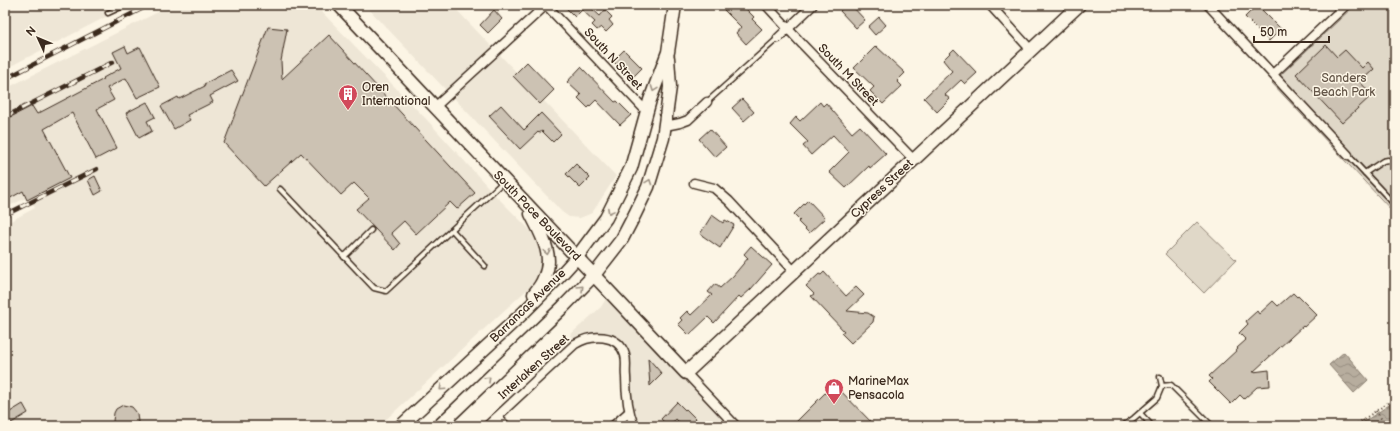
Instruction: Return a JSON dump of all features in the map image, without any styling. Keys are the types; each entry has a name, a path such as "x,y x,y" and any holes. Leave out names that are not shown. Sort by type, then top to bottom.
{"main road":[{"name":"South Pace Boulevard","path":"339,5 686,373"},
{"name":"Barrancas Avenue","path":"439,426 594,275 615,250 648,187 663,138 670,87 668,52 675,5"},
{"name":"Cypress Street","path":"686,373 1079,5"},
{"name":"Barrancas Avenue","path":"401,426 522,314 577,257 606,218 631,168 650,100 668,52"},
{"path":"522,314 544,278 547,270 548,255 545,241 526,204"}],"street":[{"path":"435,107 546,5"},
{"name":"South N Street","path":"546,5 647,112"},
{"name":"South M Street","path":"766,5 914,160"},
{"path":"778,38 813,5"},
{"path":"990,5 1031,50"},
{"path":"1208,5 1348,155"},
{"path":"1273,74 1346,5"},
{"path":"665,126 688,120 708,102"},
{"path":"694,183 714,188 729,201 794,271"},
{"name":"Interlaken Street","path":"487,426 575,344 593,337 602,337 614,342 620,346 626,357 629,412"},
{"name":"South Pace Boulevard","path":"686,373 734,425"},
{"path":"613,426 629,412 634,426"},
{"path":"497,416 506,426"}],"lane":[{"path":"108,13 125,5"},
{"path":"708,102 778,38"},
{"path":"1348,155 1395,205"},
{"path":"1365,173 1383,161 1388,160 1395,164"},
{"path":"280,189 374,288 386,291 504,181"},
{"path":"344,257 371,230"},
{"path":"452,230 485,266"},
{"path":"1123,426 1157,398 1162,386 1160,377"},
{"path":"1162,386 1171,385 1212,426"},
{"path":"1140,413 1152,426"}],"path":[{"path":"1354,426 1395,398"},
{"path":"1389,402 1395,410"},
{"path":"1376,411 1384,422"},
{"path":"1363,420 1367,426"}],"shaded area":[{"path":"5,5 129,5 5,69"},
{"path":"172,5 315,5 428,121 498,198 530,230 538,245 541,262 538,277 533,284 379,426 5,426 5,224 35,208 28,197 5,208 5,89"},
{"path":"365,5 452,5 492,47 446,90"},
{"path":"500,55 616,176 592,213 580,218 569,217 562,212 454,98"},
{"path":"607,297 727,423 724,426 639,426 635,414 637,412 634,410 631,358 627,347 617,337 606,332 580,334 574,338 570,335 601,307"}],"green space":[{"name":"Sanders Beach Park","path":"1355,5 1395,5 1395,214 1272,83"},
{"path":"1197,222 1236,260 1204,293 1165,254"}],"water":[{"path":"1344,352 1368,380 1354,393 1329,365"},
{"path":"1395,401 1395,426 1358,426"}],"building":[{"path":"563,5 588,5 600,16 605,10 612,17 609,20 613,25 606,32 601,27 597,30 592,25 595,22 582,10 575,17"},
{"path":"729,5 742,5 754,17 752,19 762,29 746,44 736,33 741,27 724,10"},
{"path":"846,5 851,5 865,20 856,28 840,11"},
{"path":"1257,5 1281,29 1269,41 1245,17"},
{"path":"494,10 502,19 488,33 480,25"},
{"path":"879,17 886,25 875,35 868,27"},
{"name":"Oren International","path":"268,27 287,29 281,61 282,79 329,35 475,193 457,209 450,202 416,234 404,221 391,233 400,244 395,250 356,209 369,198 354,183 341,195 301,153 264,186 224,143"},
{"path":"1326,45 1337,57 1345,50 1362,68 1368,62 1374,69 1360,82 1372,95 1342,123 1296,74"},
{"path":"125,46 128,53 140,47 160,87 137,98 126,78 107,88 114,100 97,109 117,148 96,159 72,113 44,129 70,178 27,200 23,191 5,201 5,120 32,106 37,114 104,79 103,78 121,68 113,52"},
{"path":"876,46 905,73 897,81 902,86 883,104 870,91 874,87 854,68"},
{"path":"954,49 977,73 965,84 961,80 945,95 950,99 937,112 924,98 952,71 943,60"},
{"path":"624,50 642,68 631,79 613,61"},
{"path":"527,62 554,90 540,104 513,76"},
{"path":"581,67 615,102 617,101 631,115 620,125 596,100 588,108 578,98 581,95 567,82"},
{"path":"231,70 238,81 210,96 213,102 187,115 190,120 174,129 161,106 205,86 204,84"},
{"path":"742,99 754,112 744,121 732,108"},
{"path":"147,102 155,117 147,121 152,131 139,138 126,113"},
{"path":"820,102 823,106 826,103 852,133 860,126 886,154 870,168 869,166 846,188 829,172 849,152 833,135 811,155 803,146 808,142 790,124 796,117 800,121"},
{"path":"501,105 524,130 541,113 561,134 553,142 542,131 539,133 538,132 520,149 489,116"},
{"path":"710,129 726,147 715,157 699,139"},
{"path":"576,164 590,178 580,188 566,174"},
{"path":"95,176 102,191 95,195 88,180"},
{"path":"808,200 825,218 809,233 798,222 800,220 794,214"},
{"path":"712,215 723,223 725,220 734,225 720,248 700,234"},
{"path":"751,246 772,265 751,289 741,298 739,296 714,323 708,317 689,335 678,324 682,320 680,318 687,311 691,315 712,295 708,292 715,284 720,288 733,276 748,258 744,254"},
{"path":"824,272 846,296 856,287 864,295 847,311 868,313 874,317 873,322 851,343 841,333 844,331 811,296 814,294 806,286 819,274 821,275"},
{"path":"1293,293 1317,315 1253,372 1269,370 1270,386 1257,387 1244,399 1240,395 1231,404 1209,382 1212,379 1209,376 1246,340 1239,333 1248,324 1246,321 1257,311 1259,314 1273,301 1278,306"},
{"path":"648,358 662,374 650,386"},
{"name":"MarineMax Pensacola","path":"834,384 875,426 792,426"},
{"path":"677,402 703,426 683,426 676,419 668,426 661,419"},
{"path":"23,404 28,413 8,425 5,420 5,415"},
{"path":"123,405 132,407 137,413 138,422 135,426 115,426 113,421 114,413 116,409"}],"railway":[{"path":"5,79 149,5"},
{"path":"5,117 113,62"},
{"path":"5,215 97,169"}],"place":[{"name":"Oren International","path":"348,111"},
{"name":"MarineMax Pensacola","path":"834,405"}]}
